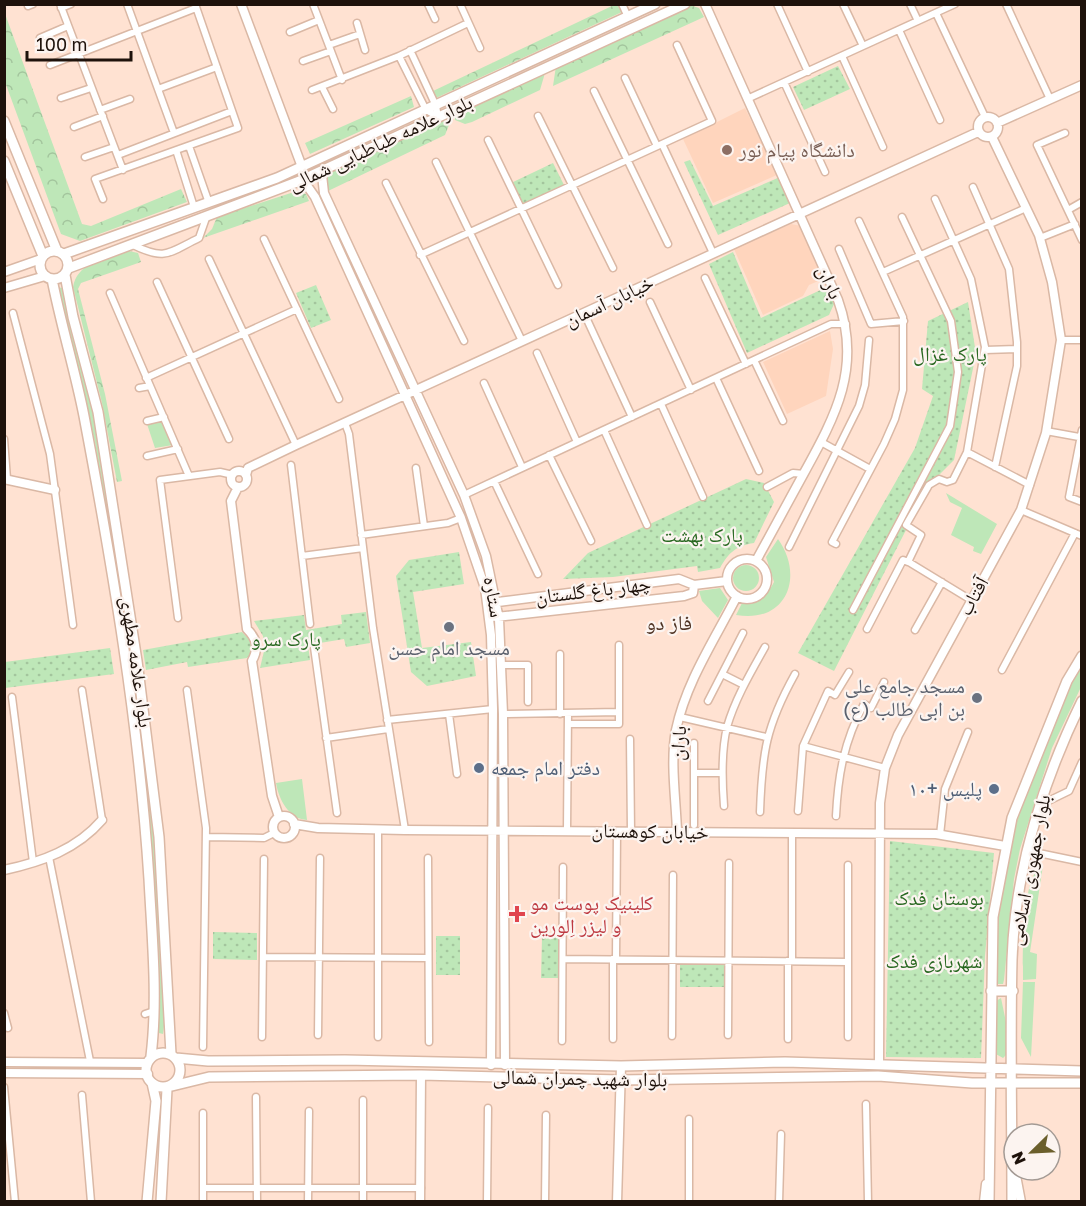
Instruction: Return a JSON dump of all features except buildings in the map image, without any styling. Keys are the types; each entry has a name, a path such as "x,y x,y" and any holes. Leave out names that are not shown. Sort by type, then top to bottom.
{"main road":[{"name":"بلوار علامه طباطبایی شمالی","path":"42,257 209,203 302,167 628,17 639,8 655,4"},
{"name":"بلوار علامه طباطبایی شمالی","path":"49,278 297,183 686,4"},
{"path":"4,121 60,252"},
{"path":"4,161 42,257"},
{"name":"بلوار علامه مطهری","path":"60,252 67,271 73,317 98,412 138,661 159,837 173,1056"},
{"name":"بلوار علامه مطهری","path":"42,257 41,270 49,278 84,413 126,662 146,836 149,1060"},
{"name":"بلوار جمهوری اسلامی","path":"989,1202 993,917 1005,846 1012,818 1046,729 1066,681 1082,657"},
{"name":"بلوار جمهوری اسلامی","path":"1013,1122 1013,991 1016,917 1039,805 1061,744 1082,701"},
{"path":"991,991 1013,991"},
{"path":"147,1202 156,1101 150,1078 149,1060 164,1051 173,1056 179,1070 170,1087 161,1202"},
{"name":"بلوار شهید چمران شمالی","path":"173,1056 208,1061 345,1060 491,1065 621,1066 785,1062 1082,1071"},
{"path":"208,1061 202,1070 209,1077"},
{"name":"بلوار شهید چمران شمالی","path":"170,1087 209,1077 421,1075 620,1080 878,1076 989,1083 1082,1083"},
{"path":"150,1078 170,1087"},
{"name":"بلوار جمهوری اسلامی","path":"1012,1202 1013,1182"}],"street":[{"path":"71,4 60,6 123,170"},
{"path":"127,4 174,134"},
{"path":"241,4 302,167"},
{"path":"313,4 342,80"},
{"path":"460,4 480,48"},
{"path":"622,4 628,17"},
{"name":"باران","path":"705,4 838,300 846,324 848,362 840,404 756,561"},
{"path":"777,4 808,72"},
{"path":"843,4 863,46"},
{"path":"910,4 918,21"},
{"path":"1006,4 1050,99"},
{"path":"430,5 435,19"},
{"path":"747,99 952,5"},
{"path":"50,65 137,32 195,6 238,128 95,179 102,199"},
{"path":"936,13 984,117"},
{"path":"290,32 319,20"},
{"path":"357,23 365,50"},
{"path":"312,90 399,56 468,23"},
{"path":"40,38 68,26"},
{"path":"899,30 940,120"},
{"path":"303,61 360,34"},
{"path":"420,255 712,121 676,45"},
{"path":"410,50 436,106 438,117"},
{"path":"399,56 426,110 438,117"},
{"path":"842,56 883,147"},
{"path":"158,89 217,67"},
{"path":"625,78 713,254"},
{"path":"784,82 825,171"},
{"path":"322,87 333,109"},
{"path":"62,98 92,88"},
{"path":"998,123 1080,88"},
{"path":"594,91 668,244"},
{"path":"74,126 130,99"},
{"path":"118,155 232,111"},
{"path":"538,116 613,268"},
{"path":"984,117 994,119 998,123 998,129 992,137 986,138 978,132 978,125 984,117"},
{"name":"خیابان آسمان","path":"246,475 248,468 296,445 978,132"},
{"path":"1065,133 1037,145 1082,240"},
{"name":"آفتاب","path":"879,1064 880,803 885,768 898,735 1020,510 1046,431 1061,340 1052,282 1040,238 992,137"},
{"path":"488,140 558,285"},
{"path":"189,146 209,203"},
{"path":"85,157 114,147"},
{"path":"176,150 194,207"},
{"path":"436,162 522,341"},
{"path":"319,195 323,171 327,168"},
{"name":"ستاره","path":"297,183 305,184 319,195 415,390 464,495 483,546 498,602 503,714 504,1065"},
{"path":"386,183 464,341"},
{"path":"973,187 1009,269 1017,349 1017,366 995,467"},
{"name":"ستاره","path":"319,195 461,518 477,560 488,613 493,709 491,1065"},
{"path":"907,561 921,535 906,525 929,485 939,479 947,482 952,480 967,452 985,350 971,279 935,199"},
{"path":"1068,210 1082,202"},
{"path":"883,272 1026,208"},
{"path":"853,610 950,426 958,372 951,321 902,217"},
{"path":"133,245 152,255 161,256 199,238 206,218"},
{"path":"836,544 832,542 895,419 903,390 904,321 859,221"},
{"path":"1040,238 1075,224"},
{"path":"264,238 339,399"},
{"path":"839,249 872,324 904,321"},
{"path":"4,273 42,257"},
{"path":"209,259 296,445"},
{"path":"4,288 49,278"},
{"path":"705,278 746,363"},
{"path":"157,282 229,439"},
{"path":"111,293 189,476"},
{"path":"651,302 691,390"},
{"path":"146,378 297,309"},
{"path":"13,313 43,422 55,490 73,625"},
{"path":"584,313 632,417"},
{"path":"464,495 831,324 846,324"},
{"path":"789,547 859,406 865,385 869,340"},
{"path":"1061,340 1082,340"},
{"path":"985,350 1017,349"},
{"path":"537,353 577,442"},
{"path":"754,360 783,421"},
{"path":"716,378 759,471"},
{"path":"484,383 522,468"},
{"path":"138,388 150,386"},
{"path":"661,404 703,497"},
{"path":"147,421 164,417"},
{"path":"345,423 349,434 373,628 405,830"},
{"path":"604,430 647,525"},
{"path":"1082,430 1069,497 1082,501"},
{"path":"1046,431 1079,438"},
{"path":"4,439 6,479 55,490"},
{"path":"821,442 870,469"},
{"path":"147,456 178,449"},
{"path":"967,452 1030,485"},
{"path":"549,455 591,541"},
{"path":"1074,462 1082,464"},
{"path":"291,465 310,624"},
{"path":"416,468 424,526"},
{"path":"232,476 239,471 246,475 245,484 238,487 231,501 247,629 254,636 257,645 252,661 272,795 279,817"},
{"path":"178,618 160,480 220,472 232,476"},
{"path":"767,487 793,473 804,474"},
{"path":"232,476 232,482 238,487"},
{"path":"494,481 538,574"},
{"path":"1002,670 1078,535 1020,510"},
{"path":"361,535 461,518"},
{"path":"302,556 363,548"},
{"path":"740,560 756,561 766,577 763,589 752,598 737,596 727,581 733,564 740,560"},
{"path":"867,629 903,560 971,600"},
{"name":"چهار باغ گلستان","path":"498,602 680,579 694,589"},
{"path":"694,589 727,581"},
{"path":"915,630 942,582"},
{"name":"چهار باغ گلستان","path":"499,619 647,601 694,589"},
{"name":"باران","path":"676,832 675,747 680,717 689,688 737,596"},
{"path":"498,602 488,613 499,619"},
{"path":"708,701 743,633"},
{"path":"568,724 619,724 620,645"},
{"path":"314,647 337,813"},
{"path":"724,806 722,773 727,727 744,685 765,647"},
{"path":"560,654 560,714"},
{"path":"501,665 528,665 528,702"},
{"path":"798,811 803,746 828,691 835,695 849,672"},
{"path":"722,674 744,685"},
{"path":"760,812 766,737 795,674"},
{"path":"836,816 838,778 842,757 864,704 871,708 884,682"},
{"path":"4,870 49,857 87,837 102,820 82,690"},
{"path":"187,690 206,837 203,1047"},
{"path":"12,697 33,862"},
{"path":"387,720 493,709"},
{"path":"503,714 619,712"},
{"path":"567,831 568,713"},
{"path":"449,714 456,774"},
{"path":"680,717 766,737"},
{"path":"326,738 388,729"},
{"path":"940,835 945,789 968,732"},
{"path":"630,739 631,831"},
{"path":"694,743 694,825"},
{"path":"803,746 885,768"},
{"path":"1039,805 1069,791 1082,762"},
{"path":"694,773 722,773"},
{"path":"279,817 290,818 294,824 294,831 290,836 280,837 274,833 273,826 279,817"},
{"name":"خیابان کوهستان","path":"294,824 318,828 405,830 881,833 940,835 1005,846"},
{"path":"378,829 378,1037"},
{"path":"613,1039 617,831"},
{"path":"206,837 264,838 274,833"},
{"path":"788,1039 792,833"},
{"path":"1029,850 1082,862"},
{"path":"49,857 90,1061"},
{"path":"318,1035 320,858"},
{"path":"428,858 429,1042"},
{"path":"262,1037 264,859"},
{"path":"728,1035 729,863"},
{"path":"848,865 849,1037"},
{"path":"562,867 562,1041"},
{"path":"672,1036 673,875"},
{"path":"263,957 428,958"},
{"path":"563,958 848,962"},
{"path":"4,1013 8,1028"},
{"path":"4,1062 149,1060"},
{"path":"617,1202 621,1066"},
{"path":"4,1073 150,1078"},
{"path":"420,1202 421,1075"},
{"path":"4,1087 15,1202"},
{"path":"82,1095 90,1202"},
{"path":"256,1097 257,1202"},
{"path":"363,1100 363,1202"},
{"path":"867,1104 868,1202"},
{"path":"487,1202 488,1108"},
{"path":"308,1202 309,1111"},
{"path":"203,1113 203,1202"},
{"path":"545,1202 546,1114"},
{"path":"689,1119 689,1202"},
{"path":"779,1202 781,1134"},
{"path":"984,1202 989,1160"},
{"path":"1017,1182 1021,1202"},
{"path":"204,1188 421,1188"}],"shaded area":[{"name":"دانشگاه پیام نور","path":"745,108 777,175 713,203 683,139"},
{"path":"791,224 801,226 823,279 809,285 803,296 763,315 734,249"},
{"path":"830,331 833,349 826,396 787,414 763,362"}],"green space":[{"path":"617,5 622,12 436,98 433,91"},
{"path":"690,5 699,8 704,17 553,86 556,66"},
{"path":"4,11 82,224 91,226 181,189 187,202 80,241 61,234 5,82"},
{"path":"838,66 850,89 804,110 793,87"},
{"path":"545,73 540,90 472,122 465,124 455,120 454,114"},
{"path":"411,96 414,107 310,154 305,143"},
{"path":"439,120 446,121 449,125 445,135 328,191 327,176 332,171"},
{"path":"690,160 713,206 780,177 790,203 718,235 684,162"},
{"path":"553,163 564,185 522,205 511,183"},
{"path":"297,191 306,194 309,201 203,238 212,229 217,217"},
{"path":"129,251 138,253 141,262 81,283 78,289 105,394 122,481 117,482 102,403 73,287 76,278 87,266"},
{"path":"733,252 761,318 829,286 834,304 829,315 747,353 709,264"},
{"path":"316,285 331,320 311,328 296,293"},
{"path":"57,287 62,288 89,387 111,507 156,828 166,1010 163,1034 159,1033 157,1027 152,864 131,669 95,442"},
{"name":"پارک غزال","path":"968,302 976,354 954,460 929,485 834,671 798,653 915,448 933,396 922,389 928,321"},
{"path":"163,421 173,445 155,448 147,424"},
{"name":"پارک بهشت","path":"746,479 764,483 774,502 754,543 734,551 720,568 698,572 697,566 613,577 563,579 588,553"},
{"path":"946,493 997,524 981,554 973,551 974,547 951,535 962,508 950,502"},
{"path":"778,539 790,568 790,582 786,595 778,605 767,612 753,616 736,615 742,603 762,598 774,582 766,557"},
{"path":"459,552 464,584 413,592 422,648 471,642 476,676 427,686 411,672 396,576 409,560"},
{"path":"746,565 755,569 759,578 755,587 746,591 737,587 733,578 737,569"},
{"path":"720,588 728,600 718,618 702,601 699,591"},
{"name":"پارک سرو","path":"366,612 370,643 346,647 344,639 308,645 310,660 260,668 265,647 263,636 254,621 304,615 306,630 342,624 341,615"},
{"path":"242,632 251,641 252,652 247,658 188,667 187,662 146,670 143,650"},
{"path":"110,648 114,674 5,688 5,662"},
{"path":"1081,667 1081,687 1052,748 1020,849 1014,879 1004,980 1003,984 998,984 996,981 998,914 1008,847 1039,758 1066,694"},
{"path":"302,779 307,820 290,812 280,796 276,783"},
{"name":"بوستان فدک","path":"890,841 994,853 985,956 981,1058 886,1057"},
{"path":"1043,865 1030,952 1037,954 1036,979 1023,980 1027,899 1036,871"},
{"path":"213,932 257,933 257,960 213,959"},
{"path":"436,936 460,936 460,975 436,975"},
{"path":"542,937 561,937 561,978 541,978"},
{"path":"680,962 725,963 725,987 680,987"},
{"path":"1023,982 1035,982 1031,1057 1021,1038"},
{"path":"1001,998 1007,1027 1006,1055 1003,1058 994,1053 996,1001"}],"place":[{"name":"دانشگاه پیام نور","path":"727,150"},
{"name":"مسجد امام حسن","path":"449,627"},
{"name":"مسجد جامع علی بن ابی طالب (ع)","path":"977,698"},
{"name":"دفتر امام جمعه","path":"479,768"},
{"name":"پلیس +۱۰","path":"994,789"},
{"name":"کلینیک پوست مو و لیزر اِلورین","path":"517,914"}],"district":[{"name":"فاز دو","path":"669,623"}],"park label":[{"name":"شهربازی فدک","path":"934,961"}]}
